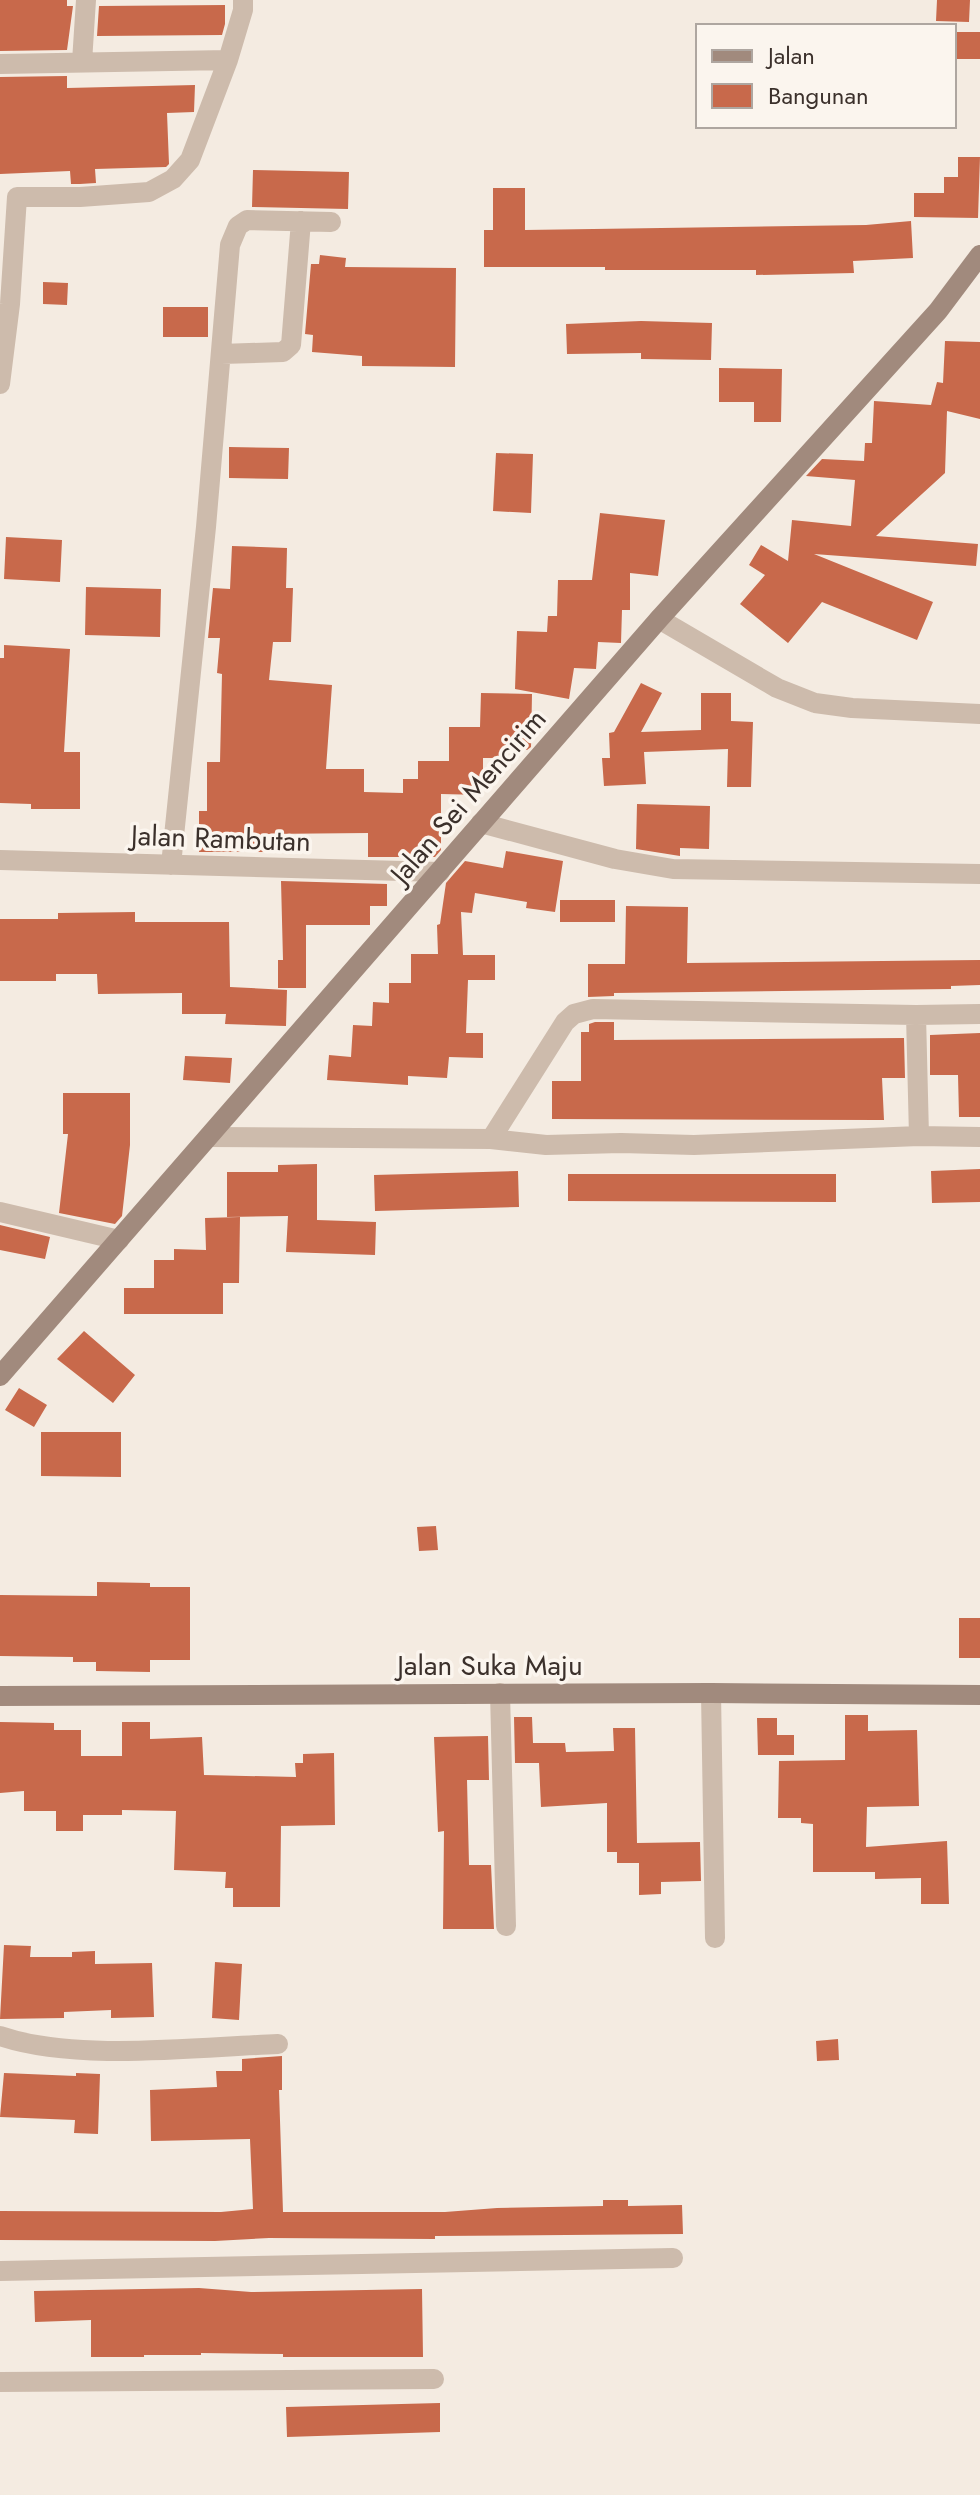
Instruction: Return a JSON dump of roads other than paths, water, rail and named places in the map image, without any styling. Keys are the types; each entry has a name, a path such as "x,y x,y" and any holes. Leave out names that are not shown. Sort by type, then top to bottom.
{"street":[{"path":"82,62 86,0"},
{"path":"0,384 14,240 11,203 149,192 173,179 190,160 228,60 243,10 243,0"},
{"path":"0,64 228,60"},
{"path":"171,865 206,527 230,245 238,226 247,220 331,222"},
{"path":"221,354 283,352 291,345 301,221"},
{"name":"Jalan Sei Mencirim","path":"0,1376 659,619 938,311 980,255"},
{"path":"659,619 777,688 815,703 852,708 980,714"},
{"path":"481,823 615,859 673,869 980,874"},
{"name":"Jalan Rambutan","path":"0,860 440,872"},
{"path":"491,1139 565,1022 574,1014 593,1009 980,1014"},
{"path":"916,1015 919,1136"},
{"path":"209,1137 491,1139 546,1145 694,1145 919,1136 980,1137"},
{"path":"0,1212 119,1240"},
{"path":"500,1693 506,1926"},
{"name":"Jalan Suka Maju","path":"0,1696 500,1693 980,1695"},
{"path":"711,1693 715,1938"},
{"path":"0,2036 31,2044 105,2050 278,2044"},
{"path":"0,2271 673,2258"},
{"path":"0,2382 434,2379"}]}
